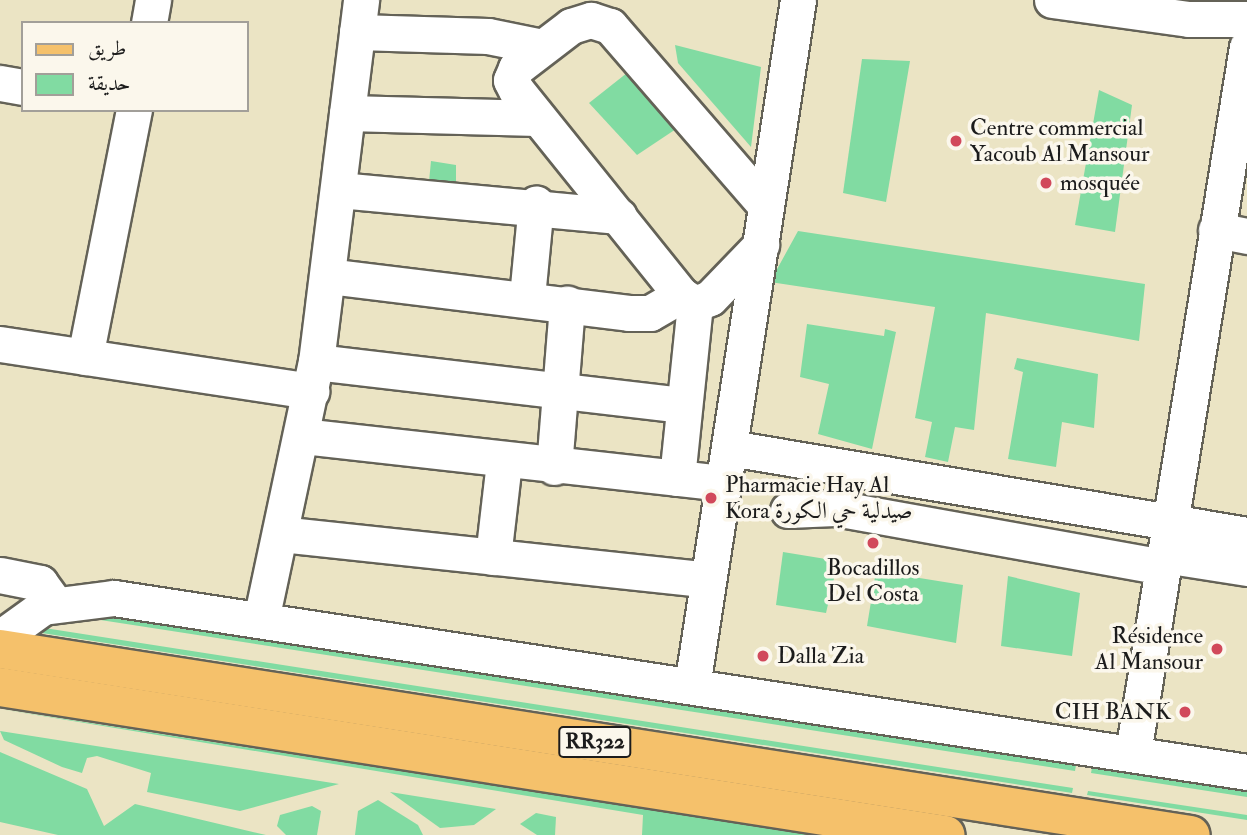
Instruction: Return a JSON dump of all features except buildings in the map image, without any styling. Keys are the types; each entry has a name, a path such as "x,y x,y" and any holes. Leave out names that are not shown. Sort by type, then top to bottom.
{"main road":[{"name":"RR322","path":"0,649 1191,835"},
{"name":"RR322","path":"0,687 945,835"}],"street":[{"path":"149,21 153,0"},
{"path":"692,686 797,0"},
{"path":"1052,0 1240,28 1231,233 1170,521 1133,753"},
{"path":"261,621 314,377 359,16 542,47"},
{"path":"677,478 688,299 537,118 511,80 542,47 591,20 610,26 765,205"},
{"path":"0,83 21,87"},
{"path":"85,357 134,112"},
{"path":"347,113 537,118"},
{"path":"339,190 536,204 619,216"},
{"path":"527,297 536,204"},
{"path":"328,276 650,313 688,299 710,298 761,245"},
{"path":"554,467 567,304"},
{"path":"0,344 85,357 314,377 560,390 683,404"},
{"path":"303,436 504,462 724,483"},
{"path":"730,448 1247,535"},
{"path":"493,557 504,462"},
{"path":"788,510 835,508 1163,561 1247,568"},
{"path":"280,534 708,580"},
{"path":"0,575 40,583 55,604"},
{"path":"0,638 21,618 55,604 114,598 1247,772"}],"green space":[{"path":"675,45 761,67 751,147 678,63"},
{"path":"862,59 910,61 886,202 843,193"},
{"path":"632,69 679,127 637,155 589,103"},
{"path":"1099,90 1132,105 1115,232 1075,225"},
{"path":"431,161 456,165 456,195 428,192"},
{"path":"798,231 1145,284 1139,341 986,313 974,430 955,427 948,462 925,457 932,422 915,418 935,307 770,282"},
{"path":"807,324 884,336 885,329 896,332 872,449 818,434 829,384 800,377"},
{"path":"1017,358 1098,374 1094,428 1062,422 1056,467 1008,459 1023,372 1014,369"},
{"path":"783,552 838,561 826,613 776,605"},
{"path":"876,571 963,585 956,643 867,626"},
{"path":"1008,576 1080,593 1072,656 1001,646"},
{"path":"96,610 1077,759 1075,771 68,615"},
{"path":"38,627 1073,788 1072,793 29,631"},
{"path":"0,709 810,835 642,835 643,815"},
{"path":"0,731 339,784 240,811 147,792 151,773 97,756 87,758 82,773 62,767 4,740"},
{"path":"0,752 87,789 104,826 135,804 266,835 58,835 0,822"},
{"path":"1093,762 1247,786 1247,797 1091,773"},
{"path":"1088,791 1247,815 1247,820 1087,795"},
{"path":"390,792 496,809 474,825 440,828"},
{"path":"378,800 418,825 423,835 355,835 358,811"},
{"path":"312,806 321,811 317,835 286,835 277,826 280,815"},
{"path":"536,813 556,817 555,835 537,835 520,824"}],"place":[{"name":"Centre commercial Yacoub Al Mansour","path":"956,141"},
{"name":"mosquée","path":"1046,183"},
{"name":"Pharmacie Hay Al Kora صيدلية حي الكورة","path":"711,498"},
{"name":"Bocadillos Del Costa","path":"873,543"},
{"name":"Résidence Al Mansour","path":"1217,649"},
{"name":"Dalla Zia","path":"763,656"},
{"name":"CIH BANK","path":"1185,712"}]}
